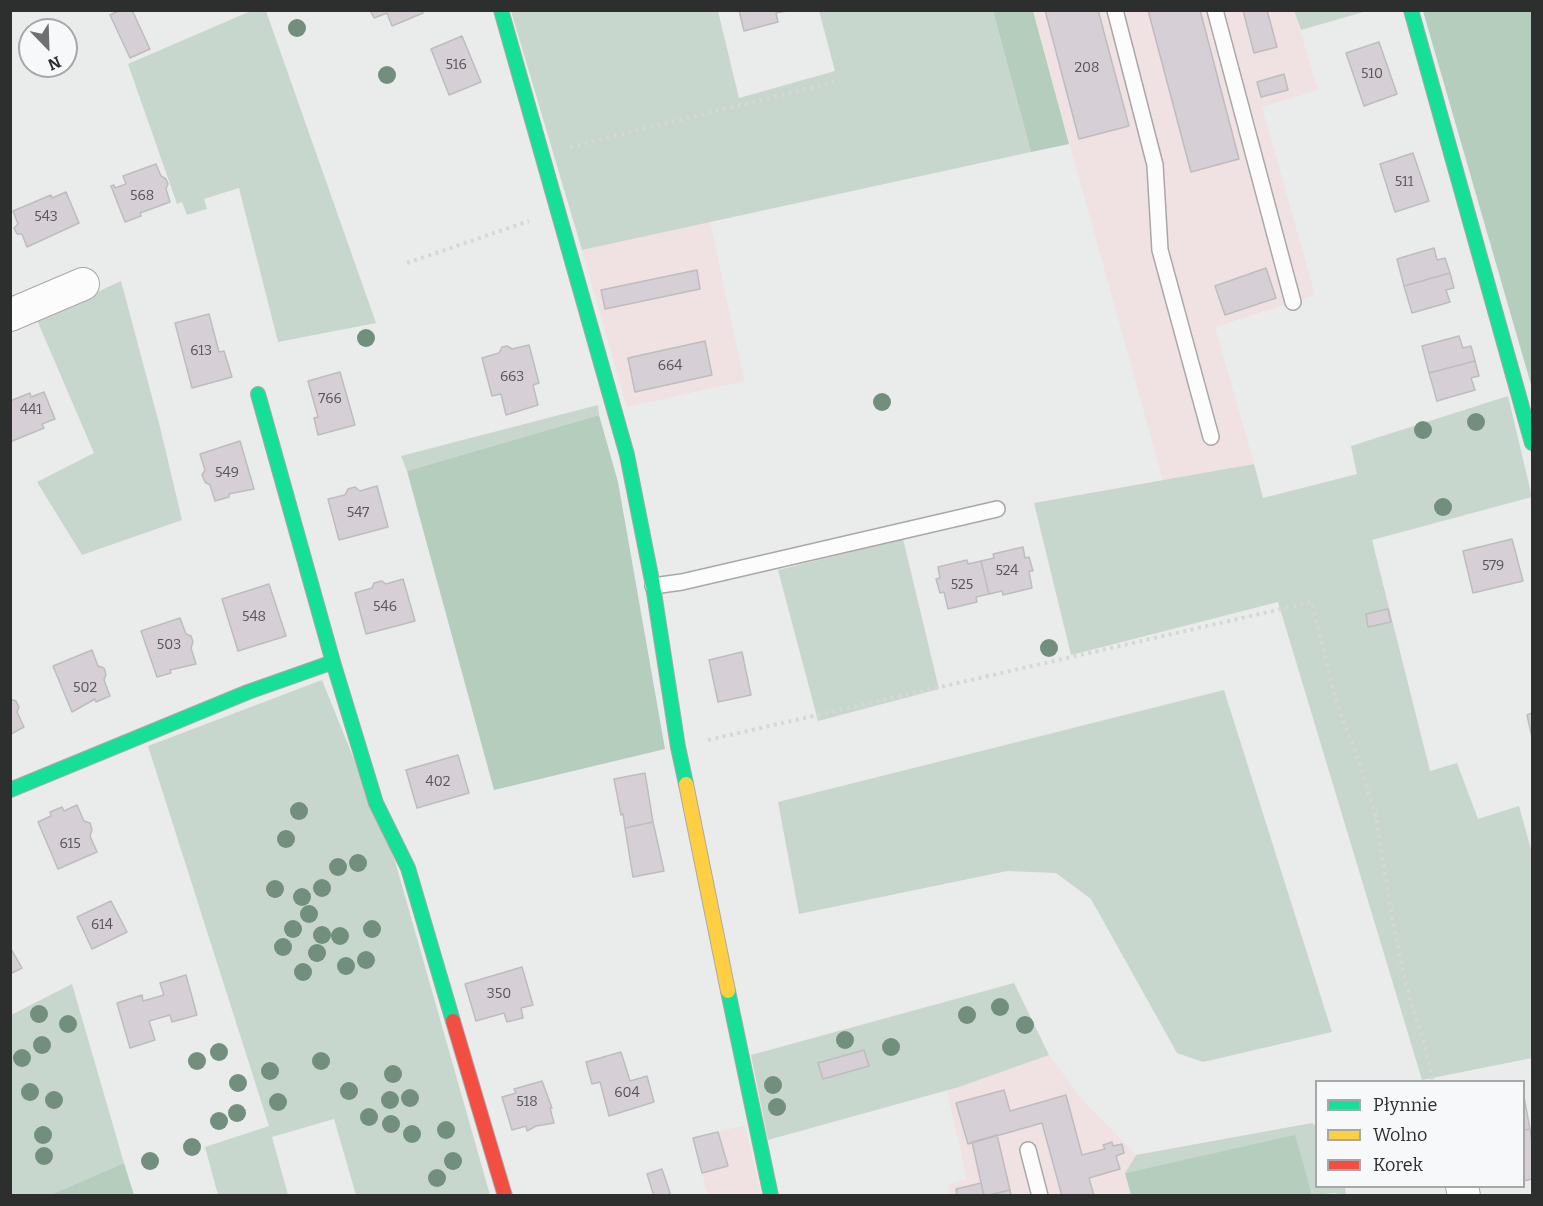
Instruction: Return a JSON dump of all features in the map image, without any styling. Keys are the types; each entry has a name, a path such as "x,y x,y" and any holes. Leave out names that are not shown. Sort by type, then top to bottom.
{"street":[{"path":"501,10 627,455 653,586 678,747 771,1196"},
{"path":"1411,10 1533,443"},
{"path":"10,315 83,284"},
{"path":"258,394 333,662 376,803 408,868 505,1196"},
{"path":"10,790 248,692 333,662"}],"lane":[{"path":"1115,10 1155,165 1160,250 1211,437"},
{"path":"1215,10 1293,302"},
{"path":"653,586 682,582 997,509"},
{"path":"1028,1150 1040,1196"}],"path":[{"path":"543,154 834,82"},
{"path":"407,263 558,211"},
{"path":"678,747 1312,602 1336,701 1364,772 1377,822 1392,918 1406,985 1425,1046 1433,1080"}],"shaded area":[{"path":"253,10 266,11 376,323 278,342 239,188 204,199 207,209 187,215 182,202 177,204 128,64"},
{"path":"1294,10 1367,11 1301,30"},
{"path":"511,11 718,11 739,98 835,71 819,11 993,11 1031,152 582,250"},
{"path":"1033,11 1294,11 1318,90 1262,107 1315,295 1215,327 1254,464 1163,481"},
{"path":"710,221 744,381 627,407 582,250"},
{"path":"121,281 182,520 82,555 37,482 94,453 37,320"},
{"path":"1508,396 1532,497 1372,540 1430,771 1457,763 1478,819 1519,806 1532,853 1532,1058 1422,1080 1278,602 1071,655 1034,503 1254,464 1263,498 1357,474 1351,446"},
{"path":"598,405 599,415 407,471 401,456"},
{"path":"903,539 939,689 818,721 778,570"},
{"path":"322,680 395,861 490,1195 356,1195 334,1119 272,1137 288,1195 218,1195 205,1147 269,1126 148,746"},
{"path":"1224,690 1332,1032 1203,1062 1177,1053 1091,899 1056,873 1007,871 799,914 778,802"},
{"path":"1014,983 1049,1055 959,1087 768,1140 751,1055"},
{"path":"72,984 124,1163 50,1195 11,1196 11,1015"},
{"path":"1049,1055 1084,1102 1136,1155 1125,1173 1131,1195 951,1195 948,1184 967,1179 947,1091"},
{"path":"1312,1123 1315,1125 1315,1188 1345,1188 1346,1195 1334,1193 1312,1195 1294,1136 1125,1173 1136,1155"},
{"path":"745,1125 761,1195 708,1195 702,1173 728,1166 718,1132"}],"green space":[{"path":"993,11 1033,11 1069,144 1031,152"},
{"path":"1423,11 1532,11 1532,388"},
{"path":"599,415 618,482 665,749 494,790 407,471"},
{"path":"1295,1135 1312,1195 1131,1195 1125,1173"},
{"path":"124,1163 134,1195 50,1195"}],"building":[{"path":"120,10 132,10 150,49 130,58 110,15"},
{"path":"370,10 422,10 423,13 392,26 387,13 374,18"},
{"path":"739,10 787,11 776,13 778,22 744,31"},
{"path":"1045,10 1098,10 1129,126 1079,139"},
{"path":"1148,10 1200,10 1239,159 1191,172"},
{"path":"1243,10 1267,10 1277,47 1254,53"},
{"path":"462,36 481,82 449,95 431,49"},
{"path":"1379,42 1397,94 1364,106 1346,53"},
{"path":"1284,74 1288,90 1261,97 1257,82"},
{"path":"1413,153 1429,201 1395,212 1380,164"},
{"path":"156,164 161,176 168,184 166,189 170,202 140,213 141,216 125,222 111,186 114,185 115,188 126,184 123,176"},
{"path":"66,192 79,223 27,247 22,234 17,234 14,228 18,224 13,211 51,195 52,198"},
{"path":"1434,248 1437,260 1445,258 1450,273 1404,286 1397,259"},
{"path":"1266,268 1276,298 1225,315 1215,286"},
{"path":"697,270 700,289 605,309 601,290"},
{"path":"1450,273 1454,288 1446,290 1450,302 1412,313 1404,286"},
{"path":"209,314 219,352 224,351 232,377 192,388 175,323"},
{"path":"1459,336 1463,348 1471,346 1475,361 1429,373 1422,346"},
{"path":"705,341 712,375 635,392 628,358"},
{"path":"529,345 539,383 533,385 538,405 506,415 501,394 492,396 482,358 499,353 502,347 507,346 512,349"},
{"path":"1475,361 1479,376 1471,378 1475,390 1437,401 1429,373"},
{"path":"340,372 355,425 318,435 314,418 318,417 308,381"},
{"path":"44,392 55,419 42,424 44,428 10,442 10,401 30,393 31,397"},
{"path":"240,441 254,489 229,494 229,497 215,501 210,485 205,482 202,475 205,470 200,454"},
{"path":"377,486 388,527 339,540 328,499 345,495 348,489 355,487 360,491"},
{"path":"1512,539 1523,581 1473,593 1463,551"},
{"path":"1023,547 1025,558 1029,557 1033,571 1029,571 1032,588 1003,595 1002,591 989,594 981,561 994,558 993,554"},
{"path":"967,560 968,564 981,561 989,594 976,597 977,602 948,609 944,592 940,593 936,579 940,578 938,567"},
{"path":"403,579 415,621 366,634 355,593 372,588 374,583 382,581 386,584"},
{"path":"269,584 286,636 238,651 222,599"},
{"path":"1388,609 1391,622 1368,627 1366,614"},
{"path":"180,618 186,634 191,636 193,642 191,648 196,664 170,670 171,673 157,677 141,631"},
{"path":"92,650 98,666 104,668 106,675 104,680 110,696 96,702 95,699 72,712 53,666"},
{"path":"742,652 751,695 718,702 709,660"},
{"path":"10,699 16,701 19,707 17,712 24,727 11,734"},
{"path":"1532,713 1532,737 1527,715"},
{"path":"458,755 469,793 417,808 406,770"},
{"path":"645,773 653,822 625,828 614,779"},
{"path":"77,805 84,821 90,823 92,830 90,836 97,852 58,869 38,822 51,816 50,812 62,807 64,811"},
{"path":"653,822 664,871 633,877 625,828"},
{"path":"111,901 127,932 92,949 77,917"},
{"path":"10,947 22,968 10,974"},
{"path":"522,967 533,1005 521,1008 523,1018 507,1022 504,1013 476,1021 465,984"},
{"path":"186,975 197,1015 172,1022 170,1015 149,1021 155,1040 130,1048 117,1003 142,995 143,1001 164,995 160,983"},
{"path":"864,1050 869,1066 823,1079 818,1063"},
{"path":"621,1052 630,1081 647,1076 654,1102 609,1116 600,1082 592,1084 586,1062"},
{"path":"542,1081 552,1108 550,1108 554,1123 536,1126 527,1131 526,1126 512,1130 502,1097 516,1093 514,1089"},
{"path":"1004,1090 1010,1111 1066,1095 1082,1155 1105,1149 1103,1145 1112,1142 1113,1146 1122,1144 1124,1153 1116,1156 1120,1169 1089,1178 1094,1196 1062,1196 1042,1123 968,1144 956,1103"},
{"path":"1525,1102 1530,1129 1525,1130"},
{"path":"1530,1129 1532,1141 1532,1179 1525,1181 1525,1130"},
{"path":"718,1132 728,1166 702,1173 693,1138"},
{"path":"997,1135 1010,1190 984,1196 972,1142"},
{"path":"662,1169 671,1196 654,1196 647,1174"},
{"path":"981,1183 984,1196 957,1196 956,1189"},
{"path":"1010,1190 1011,1196 986,1196"}],"traffic: fast":[{"path":"501,10 627,455 653,586 678,747 686,784"},
{"path":"1411,10 1532,443"},
{"path":"10,790 248,692 333,662 258,394"},
{"path":"333,662 376,803 408,868 453,1021"},
{"path":"728,991 771,1196"}],"traffic: slow":[{"path":"686,784 728,991"}],"traffic: jam":[{"path":"453,1021 505,1196"}]}
